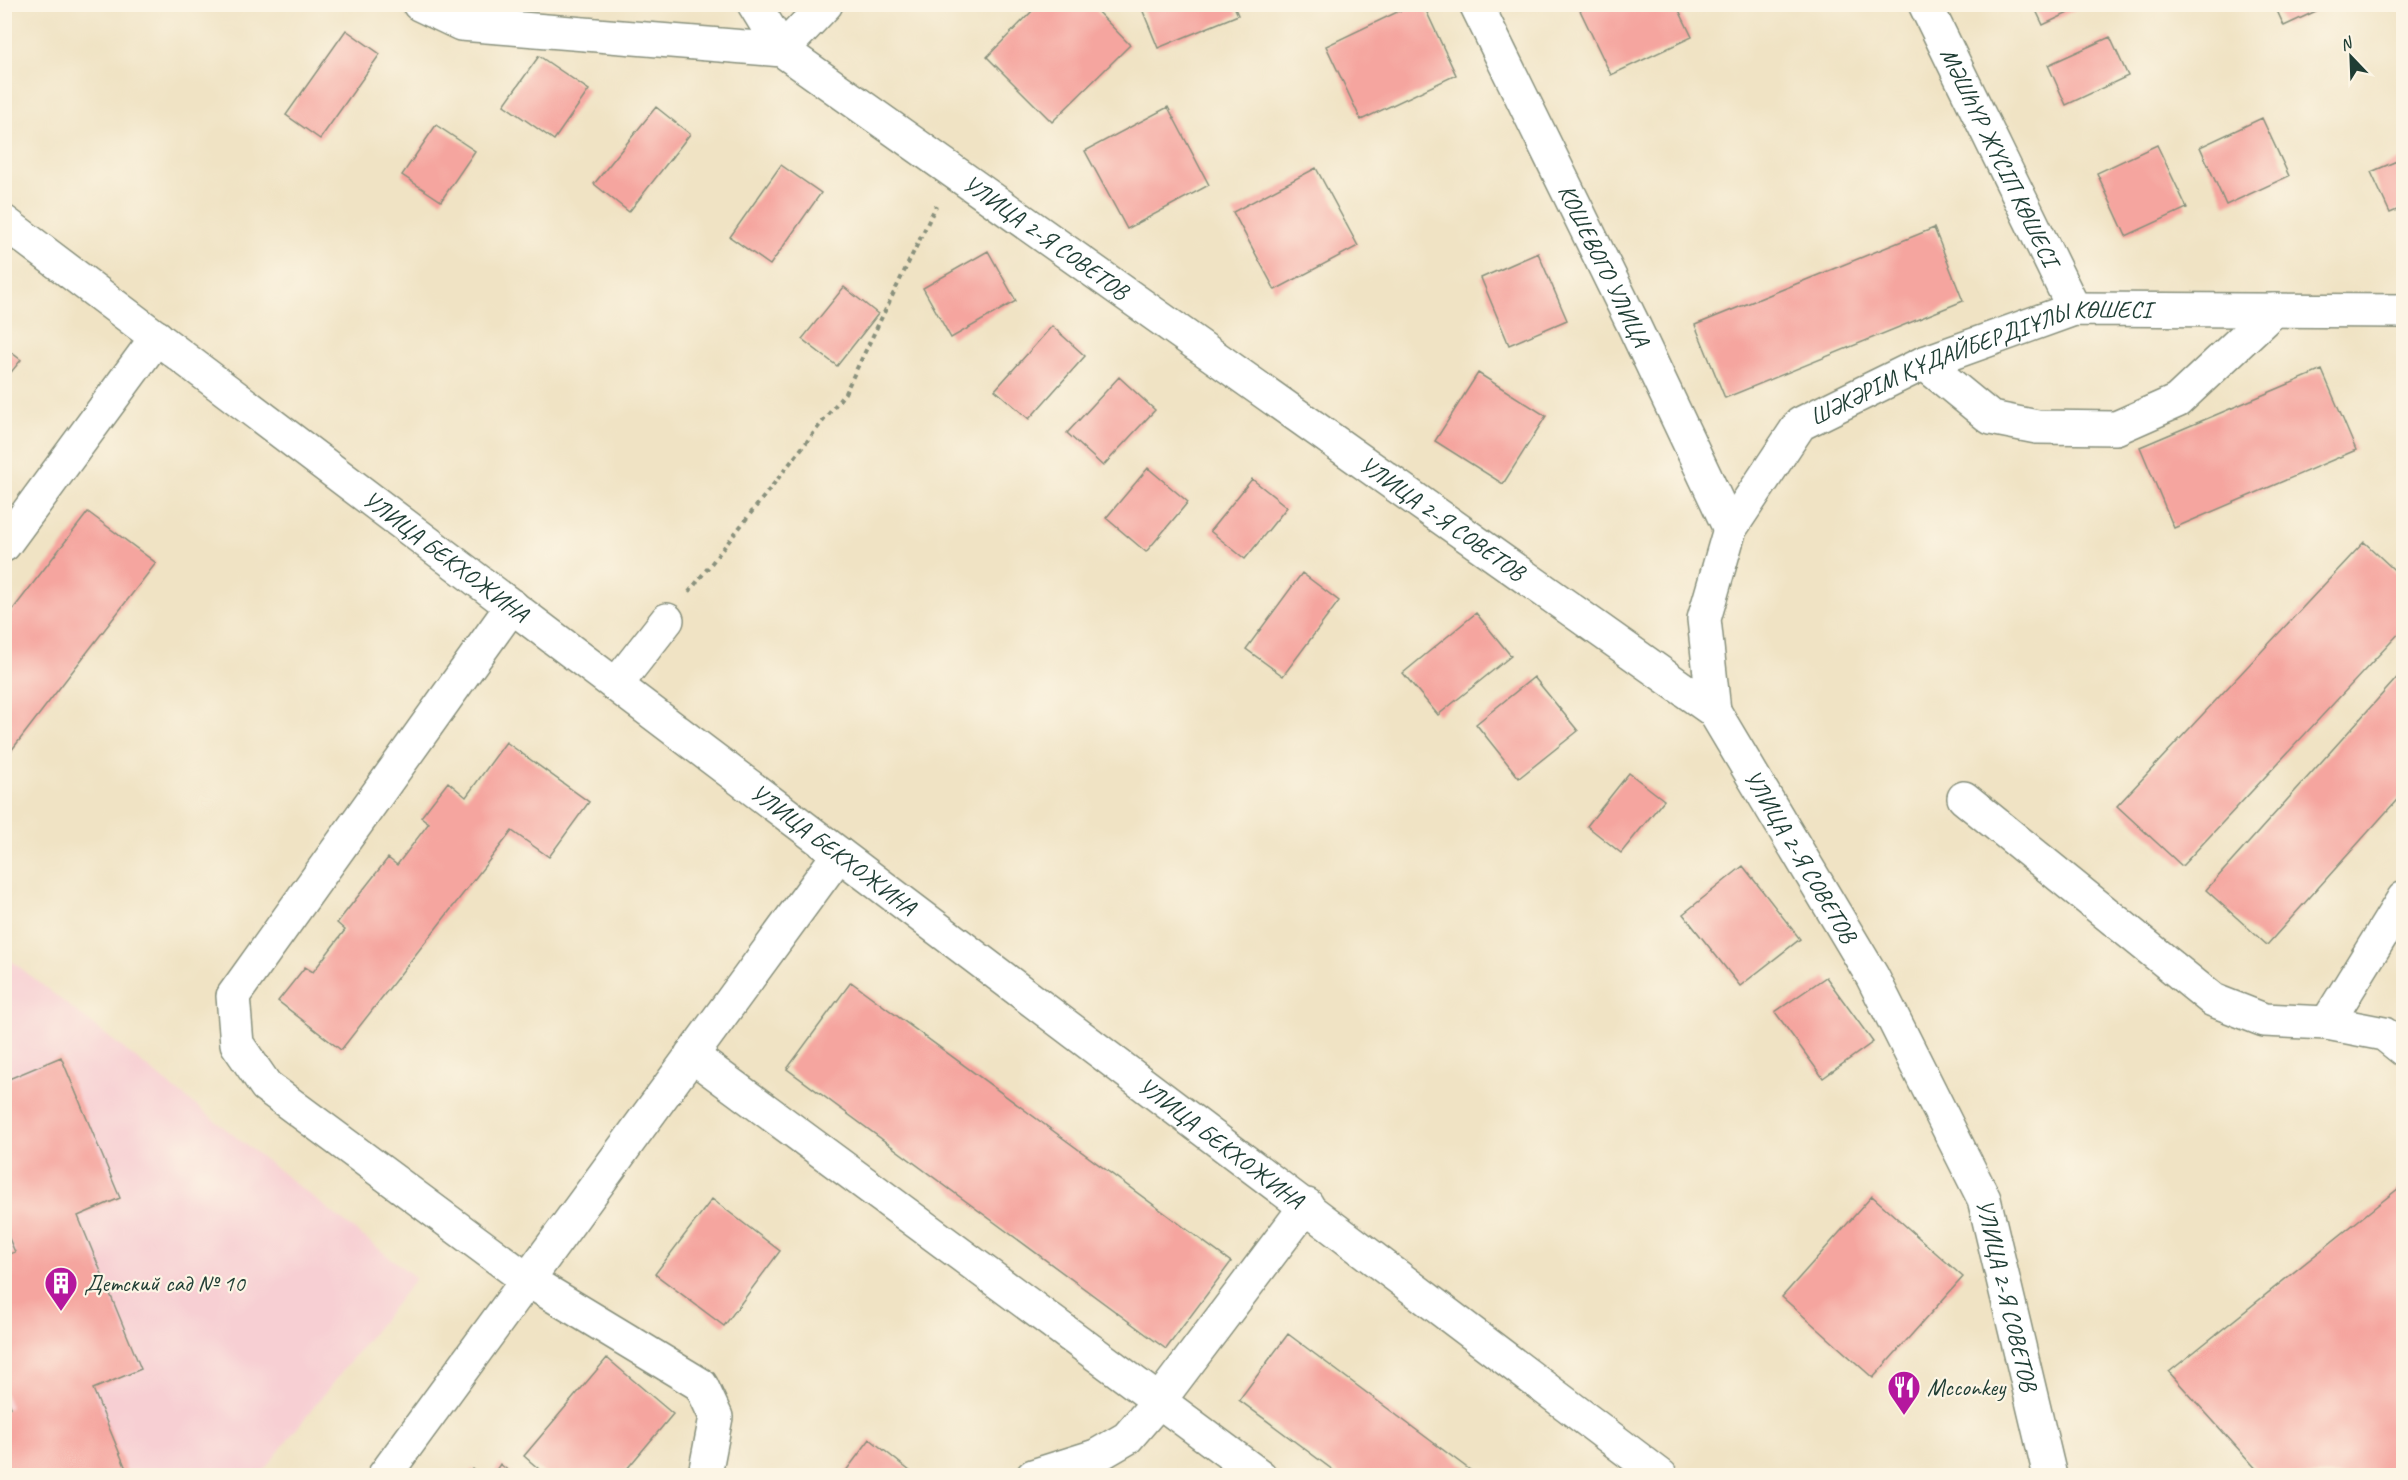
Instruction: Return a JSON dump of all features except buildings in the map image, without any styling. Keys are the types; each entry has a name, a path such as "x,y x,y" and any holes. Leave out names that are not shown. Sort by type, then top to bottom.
{"street":[{"path":"419,4 461,24 783,50"},
{"path":"754,4 783,50"},
{"path":"783,50 826,4"},
{"name":"КОШЕВОГО УЛИЦА","path":"1476,4 1730,529"},
{"name":"МӘШҺҮР ЖҮСІП КӨШЕСІ","path":"1926,4 2074,309"},
{"name":"УЛИЦА 2-Я СОВЕТОВ","path":"783,50 1714,711 1872,976 1984,1199 2050,1476"},
{"name":"УЛИЦА БЕКХОЖИНА","path":"4,222 1662,1476"},
{"name":"ШӘКӘРІМ ҚҰДАЙБЕРДІҰЛЫ КӨШЕСІ","path":"1714,711 1704,619 1730,529 1800,424 1924,363 2074,309 2403,311"},
{"path":"1924,363 1991,418 2037,427 2116,428 2176,401 2274,310"},
{"path":"4,545 157,337"},
{"path":"512,606 233,996 237,1044 266,1086 526,1279 701,1385 716,1417 706,1469"},
{"path":"616,685 667,620"},
{"path":"1964,798 2213,1000 2264,1020 2327,1023 2384,1034 2403,1050"},
{"path":"384,1476 839,854"},
{"path":"2327,1023 2403,897"},
{"path":"691,1054 1260,1476"},
{"path":"1033,1476 1096,1456 1127,1438 1160,1401 1306,1205"}],"path":[{"path":"667,620 845,393 953,171"}],"shaded area":[{"path":"4,955 416,1278 260,1475 5,1475"}],"place":[{"name":"Детский сад № 10","path":"61,1312"},
{"name":"Mcconkey","path":"1904,1416"}]}
